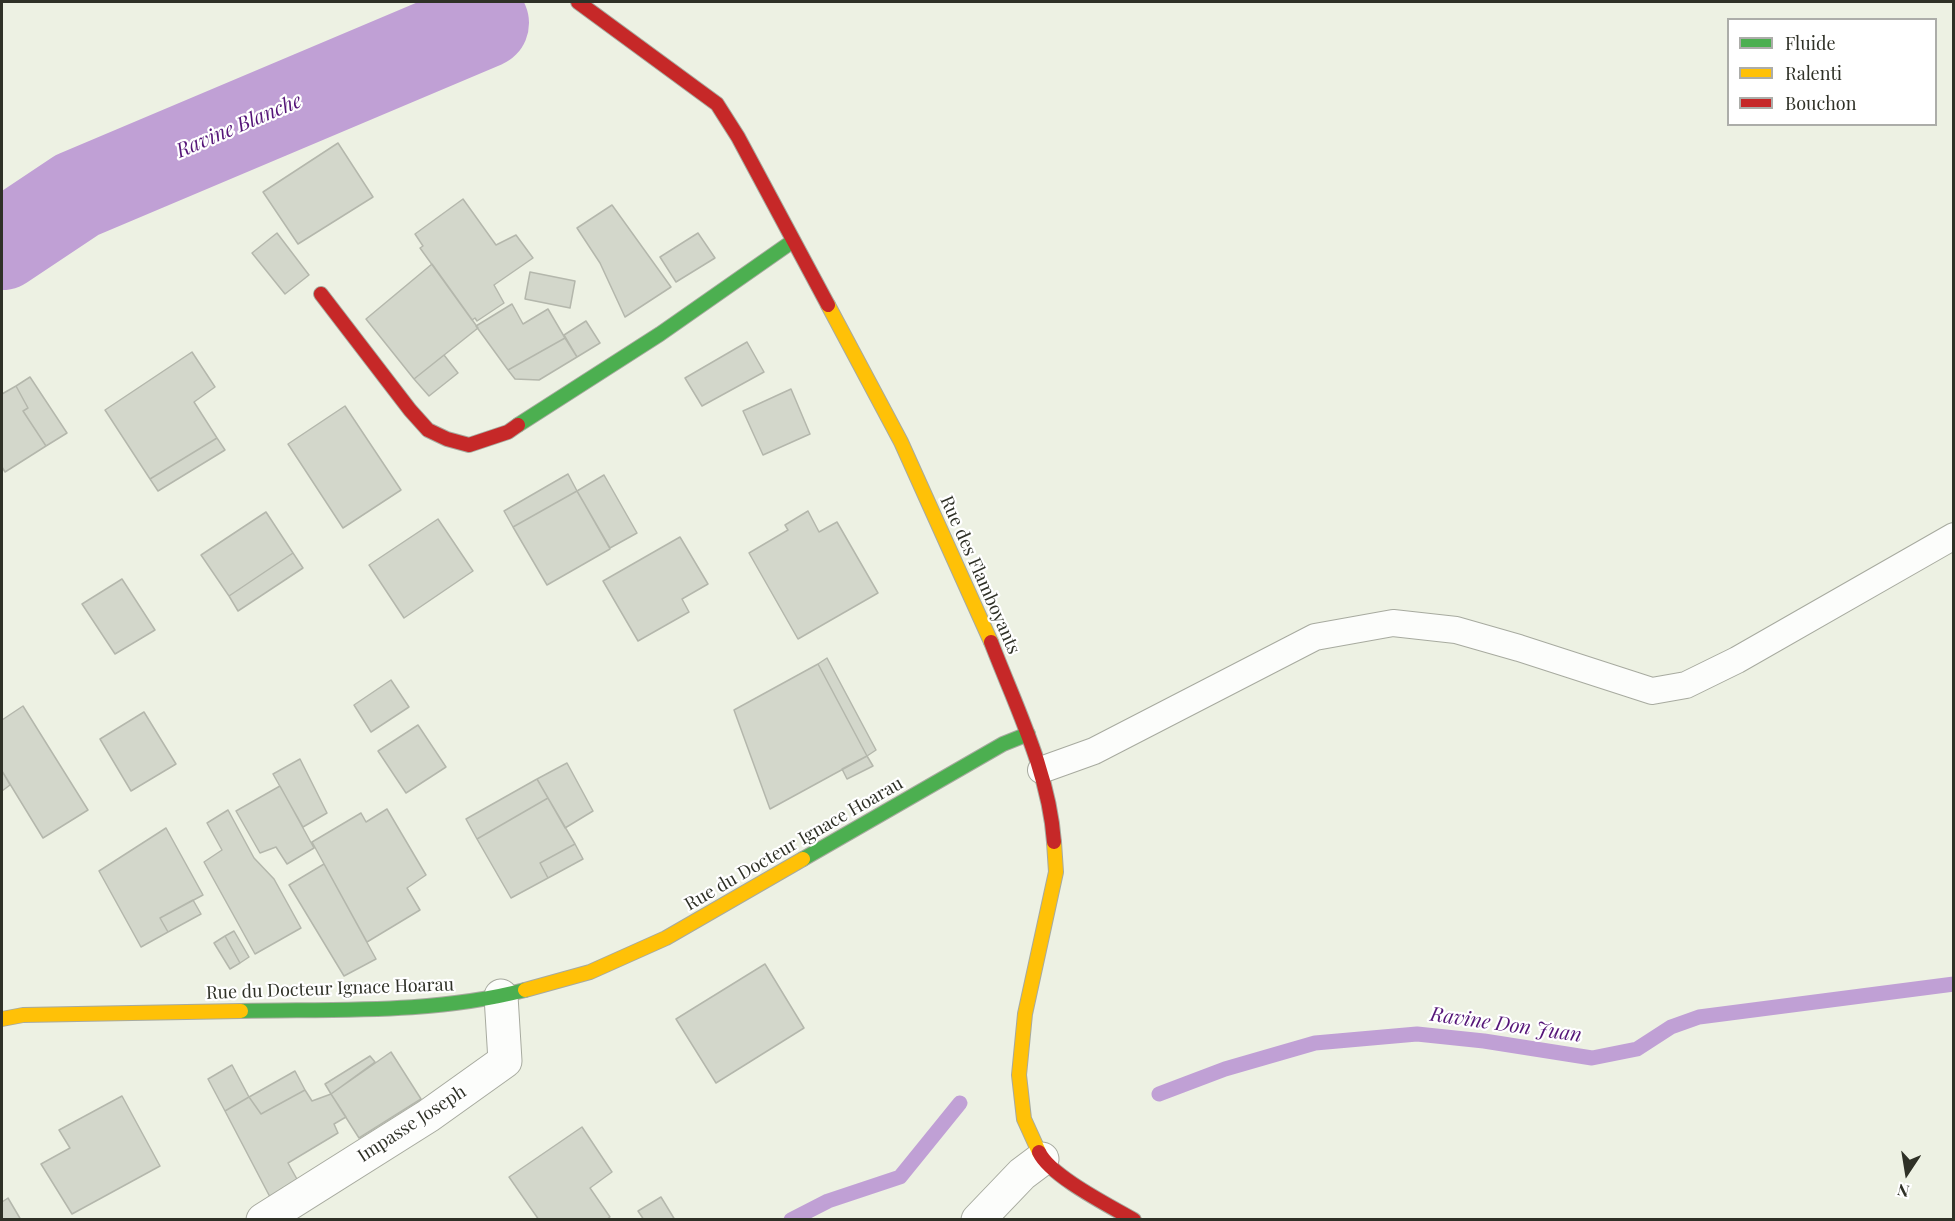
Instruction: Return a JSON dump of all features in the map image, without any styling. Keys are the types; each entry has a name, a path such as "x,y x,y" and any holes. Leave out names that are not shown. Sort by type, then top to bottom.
{"street":[{"name":"Rue des Flamboyants","path":"578,2 717,104 738,138 901,442 988,635 1028,734 1041,770 1052,816 1056,872 1025,1014 1019,1075 1024,1119 1042,1159 1076,1186 1134,1220"},
{"path":"321,294 428,430 469,446 508,432 660,334 793,241"},
{"name":"Rue du Docteur Ignace Hoarau","path":"2,1019 23,1015 425,1007 501,996 590,972 666,938 1003,744 1028,734"},
{"name":"Impasse Joseph","path":"262,1220 428,1116 505,1061 501,996"},
{"path":"978,1220 1022,1174 1042,1159"}],"lane":[{"path":"1041,770 1094,751 1315,637 1393,623 1456,630 1520,648 1652,691 1686,685 1737,660 1953,536"}],"building":[{"path":"338,143 373,197 298,244 263,192"},
{"path":"463,199 496,245 516,235 533,258 494,285 504,303 477,321 475,318 472,320 420,248 423,246 415,234"},
{"path":"612,205 671,287 625,317 600,263 577,228"},
{"path":"277,233 309,275 285,294 252,253"},
{"path":"698,233 715,258 676,282 660,257"},
{"path":"432,264 478,328 414,379 366,319"},
{"path":"530,272 575,281 570,308 525,299"},
{"path":"512,304 523,324 548,309 565,338 508,370 476,326"},
{"path":"586,321 600,343 577,357 564,335"},
{"path":"565,338 577,357 539,380 515,379 508,370"},
{"path":"747,342 764,372 702,406 685,378"},
{"path":"192,352 215,387 194,402 217,438 150,479 105,410"},
{"path":"444,355 458,373 429,396 414,379"},
{"path":"30,377 67,433 46,446 23,411 28,408 16,386"},
{"path":"16,386 28,408 23,411 46,446 5,472 2,467 2,394"},
{"path":"791,389 810,434 763,455 743,411"},
{"path":"345,406 401,490 343,528 288,444"},
{"path":"217,438 225,450 158,491 150,479"},
{"path":"568,474 577,491 513,527 504,511"},
{"path":"604,475 637,533 610,548 577,491"},
{"path":"577,491 610,549 547,585 513,527"},
{"path":"808,511 819,532 837,522 878,593 798,639 749,553 788,530 785,525"},
{"path":"266,512 293,553 229,596 201,555"},
{"path":"438,519 473,571 404,618 369,565"},
{"path":"680,537 708,584 682,599 689,612 638,641 603,581"},
{"path":"293,553 303,568 238,611 229,596"},
{"path":"122,579 155,630 115,654 82,604"},
{"path":"827,658 876,750 867,756 818,664"},
{"path":"818,664 867,756 770,809 734,710"},
{"path":"391,680 409,707 371,732 354,705"},
{"path":"23,706 88,810 43,838 2,771 2,720"},
{"path":"144,712 176,764 131,791 100,739"},
{"path":"418,725 446,767 406,793 378,751"},
{"path":"867,756 873,766 847,779 842,769"},
{"path":"300,759 327,813 303,827 273,774"},
{"path":"567,763 593,811 565,828 537,779"},
{"path":"2,771 10,785 2,791"},
{"path":"537,779 548,798 477,839 466,819"},
{"path":"280,786 314,848 287,864 276,847 260,853 236,811"},
{"path":"548,798 575,844 540,863 548,878 511,898 477,839"},
{"path":"387,809 426,875 407,888 420,910 367,942 312,842 361,813 366,822"},
{"path":"228,810 254,858 274,879 301,928 255,954 204,862 222,850 207,823"},
{"path":"166,828 203,895 160,918 168,932 141,947 99,871"},
{"path":"575,844 583,859 548,878 540,863"},
{"path":"324,864 376,959 344,976 289,885"},
{"path":"193,900 201,914 168,932 160,918"},
{"path":"234,931 249,957 240,963 225,936"},
{"path":"225,936 240,963 230,969 214,943"},
{"path":"765,964 804,1028 716,1083 676,1019"},
{"path":"391,1052 421,1099 359,1138 331,1094"},
{"path":"370,1056 375,1062 331,1094 325,1084"},
{"path":"232,1065 249,1097 225,1111 208,1079"},
{"path":"295,1071 305,1090 261,1114 249,1097"},
{"path":"305,1090 312,1101 331,1094 346,1117 334,1124 338,1133 288,1163 298,1181 270,1197 225,1111 249,1097 261,1114"},
{"path":"122,1096 160,1166 72,1214 41,1164 70,1148 59,1130"},
{"path":"582,1127 612,1172 590,1188 610,1217 606,1220 539,1220 509,1177"},
{"path":"661,1197 675,1220 644,1220 638,1211"},
{"path":"8,1198 21,1220 2,1220 2,1202"}],"waterway":[{"name":"Ravine Blanche","path":"2,245 77,195 484,23"},
{"name":"Ravine Don Juan","path":"1159,1094 1225,1069 1315,1043 1417,1034 1484,1041 1592,1058 1637,1049 1671,1027 1699,1017 1954,984"},
{"name":"Ravine Don Juan","path":"791,1220 828,1201 900,1177 960,1103"}],"traffic: fast":[{"path":"518,425 660,334 793,241"},
{"path":"803,859 1003,744 1028,734"},
{"path":"241,1011 419,1007 490,998 525,990"}],"traffic: slow":[{"path":"828,305 901,442 991,642"},
{"path":"1039,1152 1024,1119 1019,1075 1025,1014 1056,872 1054,842"},
{"path":"525,990 590,972 666,938 803,859"},
{"path":"2,1019 23,1015 241,1011"}],"traffic: jam":[{"path":"578,2 717,104 738,137 828,305"},
{"path":"321,294 428,430 447,439 469,445 508,432 518,425"},
{"path":"991,642 1021,715 1046,790 1054,842"},
{"path":"1039,1152 1055,1171 1096,1199 1134,1220"}]}
